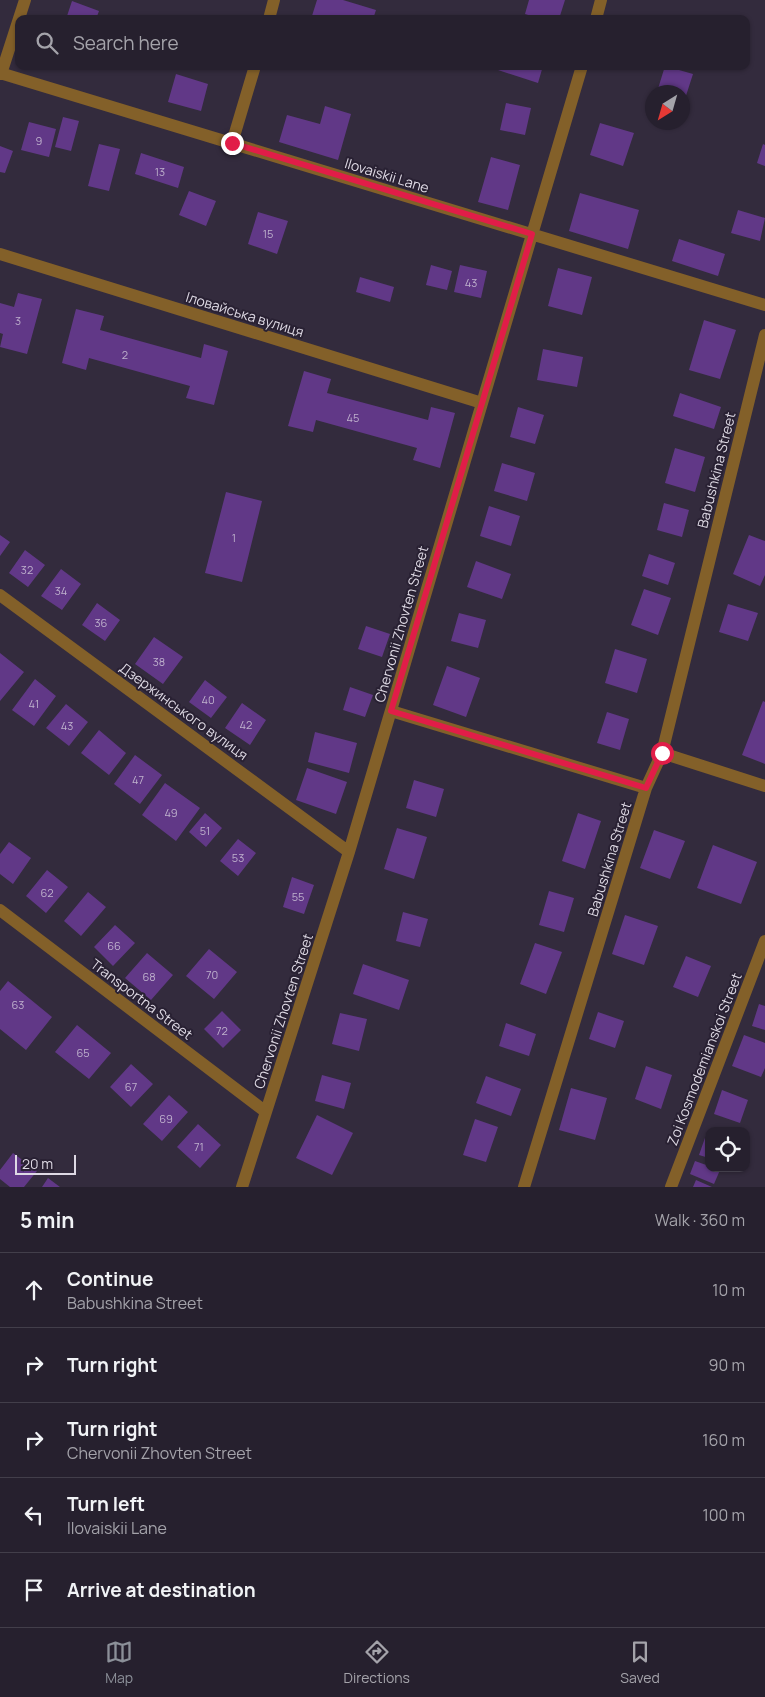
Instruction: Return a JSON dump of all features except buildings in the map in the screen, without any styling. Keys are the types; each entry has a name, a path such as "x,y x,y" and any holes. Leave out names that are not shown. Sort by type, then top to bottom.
{"street":[{"path":"19,15 24,0"},
{"path":"270,15 274,0"},
{"path":"597,15 601,0"},
{"path":"1,73 15,29"},
{"path":"232,143 254,70"},
{"name":"Chervonii Zhovten Street","path":"242,1187 349,852 581,70"},
{"name":"Ilovaiskii Lane","path":"1,73 765,305"},
{"name":"Іловайська вулиця","path":"0,254 482,403"},
{"name":"Babushkina Street","path":"524,1187 646,788 662,753 765,335"},
{"name":"Дзержинського вулиця","path":"0,595 349,852"},
{"path":"391,711 646,788"},
{"path":"662,753 765,786"},
{"name":"Transportna Street","path":"0,910 266,1112"},
{"name":"Zoi Kosmodemianskoi Street","path":"671,1187 765,941"}],"route":[{"path":"232,143 532,234 391,711 646,788 662,753"}]}
